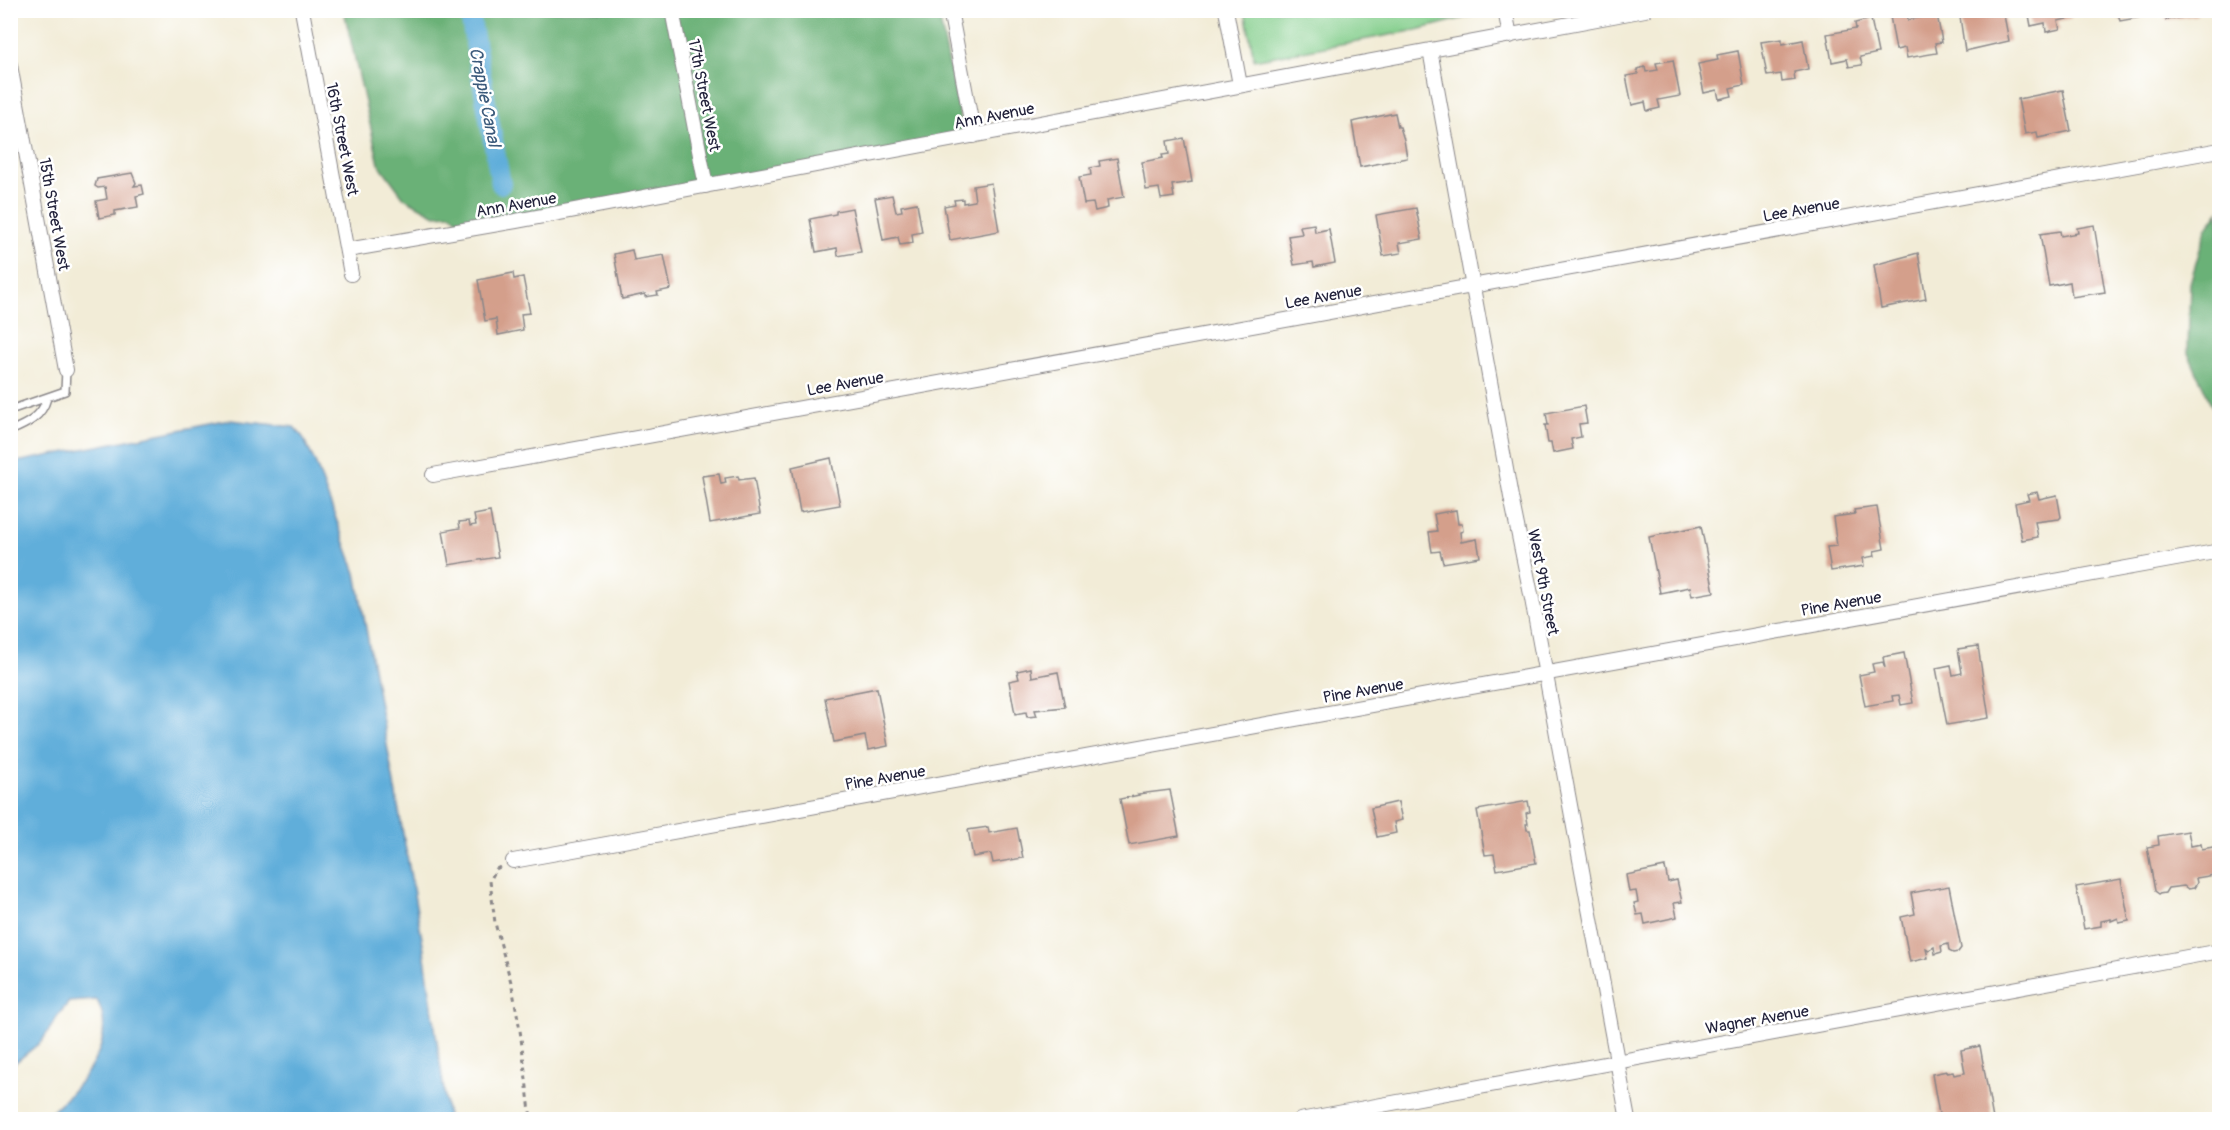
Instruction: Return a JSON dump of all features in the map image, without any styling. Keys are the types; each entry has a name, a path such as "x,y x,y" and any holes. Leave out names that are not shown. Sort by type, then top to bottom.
{"street":[{"name":"16th Street West","path":"302,10 351,274"},
{"name":"17th Street West","path":"672,10 706,186"},
{"path":"950,10 974,136"},
{"path":"1226,10 1240,85"},
{"path":"1505,10 1510,36"},
{"name":"Ann Avenue","path":"347,250 706,186 1645,10"},
{"name":"West 9th Street","path":"1430,50 1628,1119"},
{"name":"15th Street West","path":"10,65 66,370"},
{"name":"Lee Avenue","path":"433,475 2220,150"},
{"name":"Pine Avenue","path":"513,861 2220,551"},
{"name":"Wagner Avenue","path":"1300,1119 2220,951"}],"lane":[{"path":"10,410 65,391 66,370"},
{"path":"10,431 32,422 45,407 47,398"}],"path":[{"path":"513,861 496,869 490,881 495,923 512,986 520,1030 531,1119"}],"green space":[{"path":"1245,10 1491,11 1417,30 1254,60"},
{"path":"344,11 938,11 964,136 467,229 451,214 435,215 404,198 379,164"},
{"path":"2219,211 2219,414 2212,406 2188,353 2190,283 2206,229"}],"water":[{"path":"230,420 294,427 302,436 315,462 356,573 424,950 448,1119 44,1119 81,1081 92,1066 103,1034 103,1017 97,1000 69,1002 42,1041 11,1066 11,463"}],"building":[{"path":"1959,10 2003,10 2009,41 1965,51"},
{"path":"2028,10 2070,10 2071,18 2058,21 2060,29 2046,32 2045,23 2031,26"},
{"path":"2096,10 2141,10 2142,17 2120,21 2118,13 2097,17"},
{"path":"2164,10 2196,10 2197,15 2166,20"},
{"path":"1907,13 1908,20 1937,14 1942,42 1935,43 1937,53 1907,58 1905,48 1896,50 1890,16"},
{"path":"1871,19 1878,53 1860,57 1862,65 1849,67 1847,59 1832,62 1827,34 1856,29 1855,23"},
{"path":"1782,39 1782,44 1803,40 1808,69 1794,72 1795,80 1782,82 1781,74 1767,76 1761,42"},
{"path":"1738,51 1744,85 1730,88 1732,96 1719,99 1717,90 1704,93 1698,64 1718,60 1717,55"},
{"path":"1673,60 1680,96 1658,100 1660,108 1647,111 1645,102 1632,105 1626,76 1638,74 1637,69 1645,67 1646,72 1658,70 1656,63"},
{"path":"2063,90 2071,131 2038,138 2037,132 2025,134 2018,99"},
{"path":"1395,113 1407,158 1360,167 1352,122"},
{"path":"1184,138 1192,182 1172,185 1174,197 1161,199 1159,188 1146,190 1142,162 1163,158 1162,155 1169,154 1167,141"},
{"path":"1117,158 1124,197 1107,200 1108,208 1095,211 1093,203 1084,204 1079,177 1091,175 1090,168 1100,166 1099,161"},
{"path":"132,173 136,183 134,186 142,185 144,194 136,196 138,207 115,211 115,215 99,218 96,201 107,199 105,187 95,186 97,179"},
{"path":"991,183 999,231 950,240 944,206 955,204 954,200 963,199 963,203 975,201 973,186"},
{"path":"892,195 896,212 902,211 901,206 917,203 922,232 912,234 913,243 900,245 898,237 883,240 875,198"},
{"path":"852,208 861,252 838,256 837,248 816,252 810,219"},
{"path":"1416,208 1422,239 1399,243 1401,253 1383,256 1376,215"},
{"path":"1314,224 1315,232 1329,229 1335,263 1314,267 1313,262 1294,265 1288,236 1302,234 1300,226"},
{"path":"2094,225 2105,292 2072,297 2070,282 2049,286 2040,234 2060,231 2061,236 2078,233 2077,228"},
{"path":"632,250 634,260 664,255 671,289 657,292 658,295 645,297 645,294 622,299 614,254"},
{"path":"1918,253 1926,299 1881,308 1874,265"},
{"path":"513,273 514,279 523,277 530,313 521,314 523,330 498,335 496,319 485,321 478,280"},
{"path":"1584,406 1587,423 1579,424 1581,437 1571,439 1573,449 1553,453 1551,443 1548,443 1546,413"},
{"path":"831,458 840,505 800,512 792,467"},
{"path":"719,474 721,484 726,483 725,478 738,476 739,480 754,478 760,514 710,523 702,476"},
{"path":"2037,492 2039,499 2057,495 2061,517 2035,522 2038,537 2022,540 2015,503 2029,500 2027,494"},
{"path":"1877,507 1884,549 1874,551 1875,556 1863,558 1864,566 1831,571 1827,547 1837,546 1833,517 1855,514 1854,510"},
{"path":"1456,510 1458,524 1462,524 1461,542 1477,539 1480,557 1443,563 1440,551 1432,552 1429,532 1437,531 1434,514"},
{"path":"490,512 498,557 449,565 443,531 460,528 459,522 469,521 470,526 476,525 474,515"},
{"path":"1701,526 1714,592 1692,596 1690,587 1660,593 1649,537"},
{"path":"1978,646 1989,718 1947,725 1936,668 1951,665 1953,675 1962,673 1958,649"},
{"path":"1904,653 1913,703 1901,705 1899,695 1892,696 1893,701 1865,706 1859,675 1874,672 1872,664 1883,662 1885,668 1883,657"},
{"path":"1031,668 1032,677 1058,672 1065,707 1035,710 1037,716 1027,717 1026,712 1015,714 1009,681 1019,679 1017,671"},
{"path":"877,688 888,746 868,750 865,736 834,742 825,698"},
{"path":"1170,790 1179,836 1129,845 1120,799"},
{"path":"1528,801 1530,812 1526,813 1528,824 1526,824 1527,830 1530,830 1536,863 1497,870 1494,854 1485,855 1477,810"},
{"path":"1398,802 1402,820 1394,822 1396,833 1377,837 1371,808"},
{"path":"988,827 989,833 1017,828 1023,858 993,863 991,854 973,857 968,830"},
{"path":"2188,831 2191,846 2201,844 2202,849 2219,846 2220,874 2196,878 2197,883 2194,888 2188,889 2184,886 2168,888 2165,893 2159,894 2155,891 2147,847 2159,845 2158,836"},
{"path":"1665,867 1668,882 1677,880 1682,902 1674,903 1677,917 1645,924 1643,914 1637,915 1634,903 1638,902 1636,891 1629,892 1626,875"},
{"path":"2121,879 2129,921 2119,923 2118,918 2111,921 2111,919 2101,921 2101,926 2084,929 2076,887"},
{"path":"1949,886 1961,948 1958,952 1953,953 1949,951 1948,944 1941,946 1942,952 1935,954 1934,947 1929,950 1926,948 1928,958 1910,962 1901,917 1915,914 1911,893"},
{"path":"1980,1046 1993,1119 1940,1120 1932,1074 1947,1071 1947,1073 1953,1072 1954,1075 1965,1073 1961,1050"}],"waterway":[{"name":"Crappie Canal","path":"469,10 501,184"}]}
